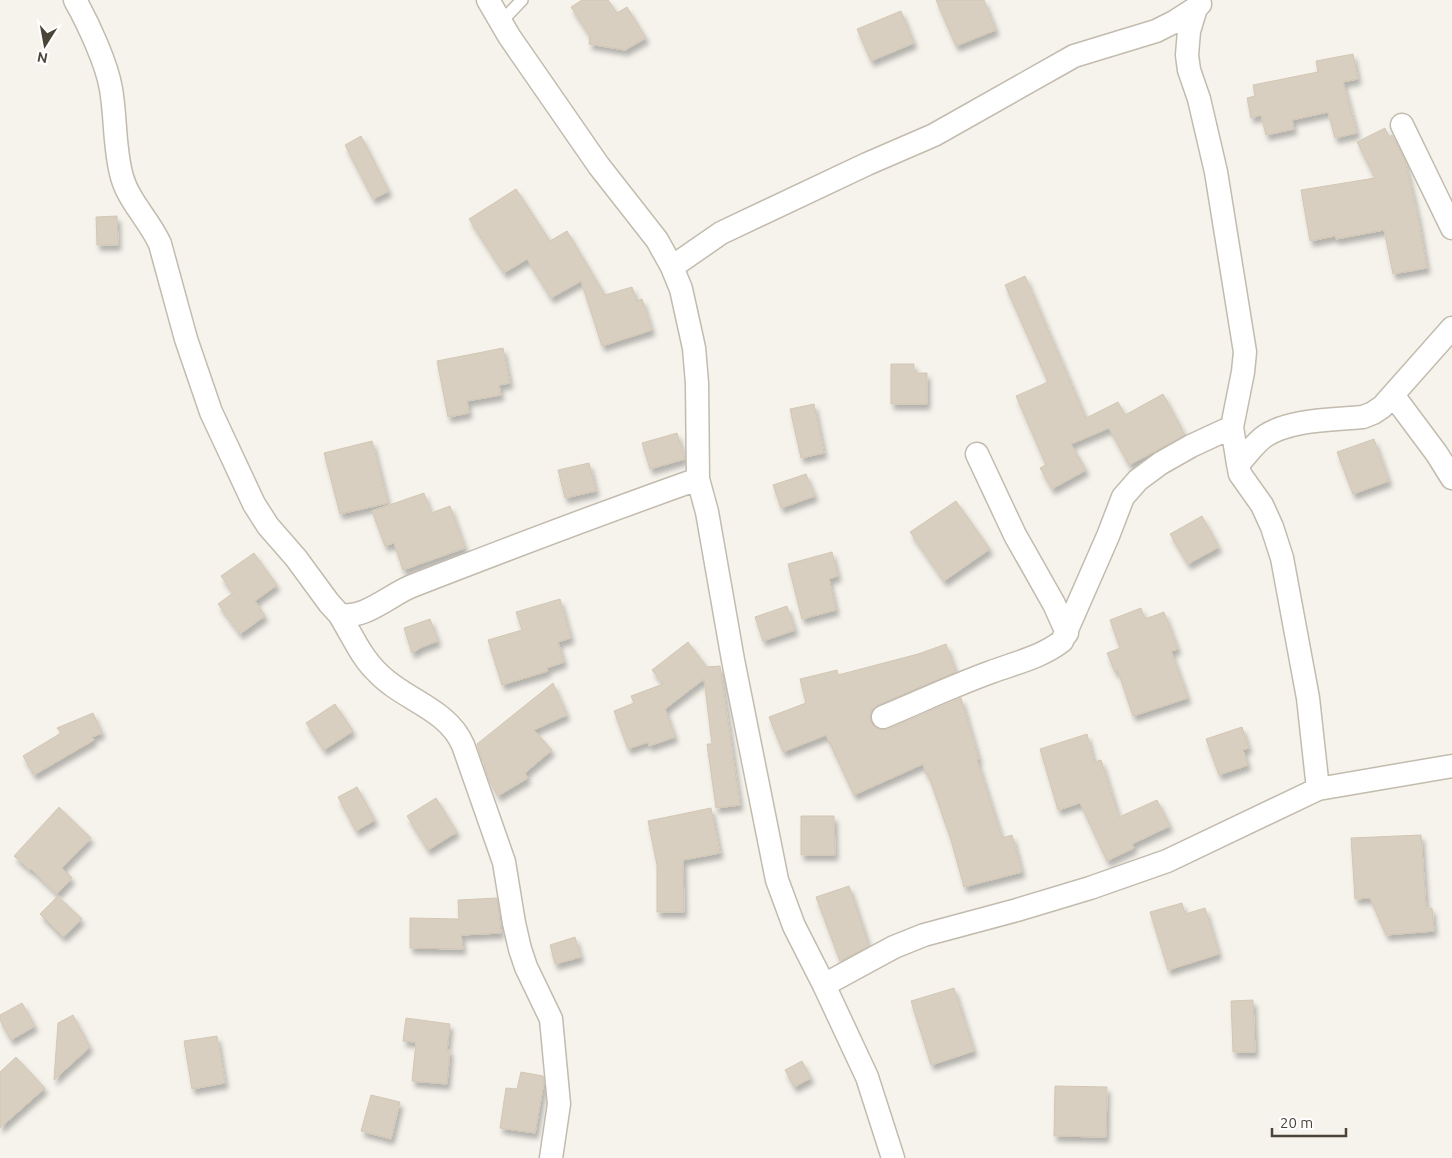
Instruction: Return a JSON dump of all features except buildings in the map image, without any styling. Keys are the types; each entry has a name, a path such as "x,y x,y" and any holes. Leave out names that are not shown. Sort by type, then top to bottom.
{"street":[{"path":"75,0 106,70 111,89 122,178 131,198 155,232 160,244 186,339 212,412 250,495 263,519 296,558 329,604 340,614 376,672 411,698 447,721 457,732 463,745 504,862 520,949 526,967 550,1019 559,1104 551,1158"},
{"path":"488,0 528,64 599,166 657,240 672,267 681,289 694,348 697,383 698,479 708,512 733,660 777,880 794,926 824,984 867,1077 892,1158"},
{"path":"672,267 721,233 858,168 934,135 1074,56 1156,31 1200,4"},
{"path":"1200,4 1189,31 1187,55 1189,70 1199,99 1216,172 1245,352 1232,427 1240,474 1262,505 1272,527 1282,558 1308,698 1318,789"},
{"path":"1402,125 1452,228"},
{"path":"1238,464 1263,437 1278,430 1295,424 1363,417 1382,407 1452,328"},
{"path":"1392,395 1437,454 1452,478"},
{"path":"883,717 1054,648 1067,633 1123,497 1138,480 1161,463 1191,446 1232,427"},
{"path":"977,454 1015,535 1054,604 1067,633"},
{"path":"340,614 354,615 371,609 409,587 698,479"},
{"path":"824,984 894,947 924,935 1090,888 1167,861 1318,789 1452,766"}],"lane":[{"path":"501,22 522,0"}]}
